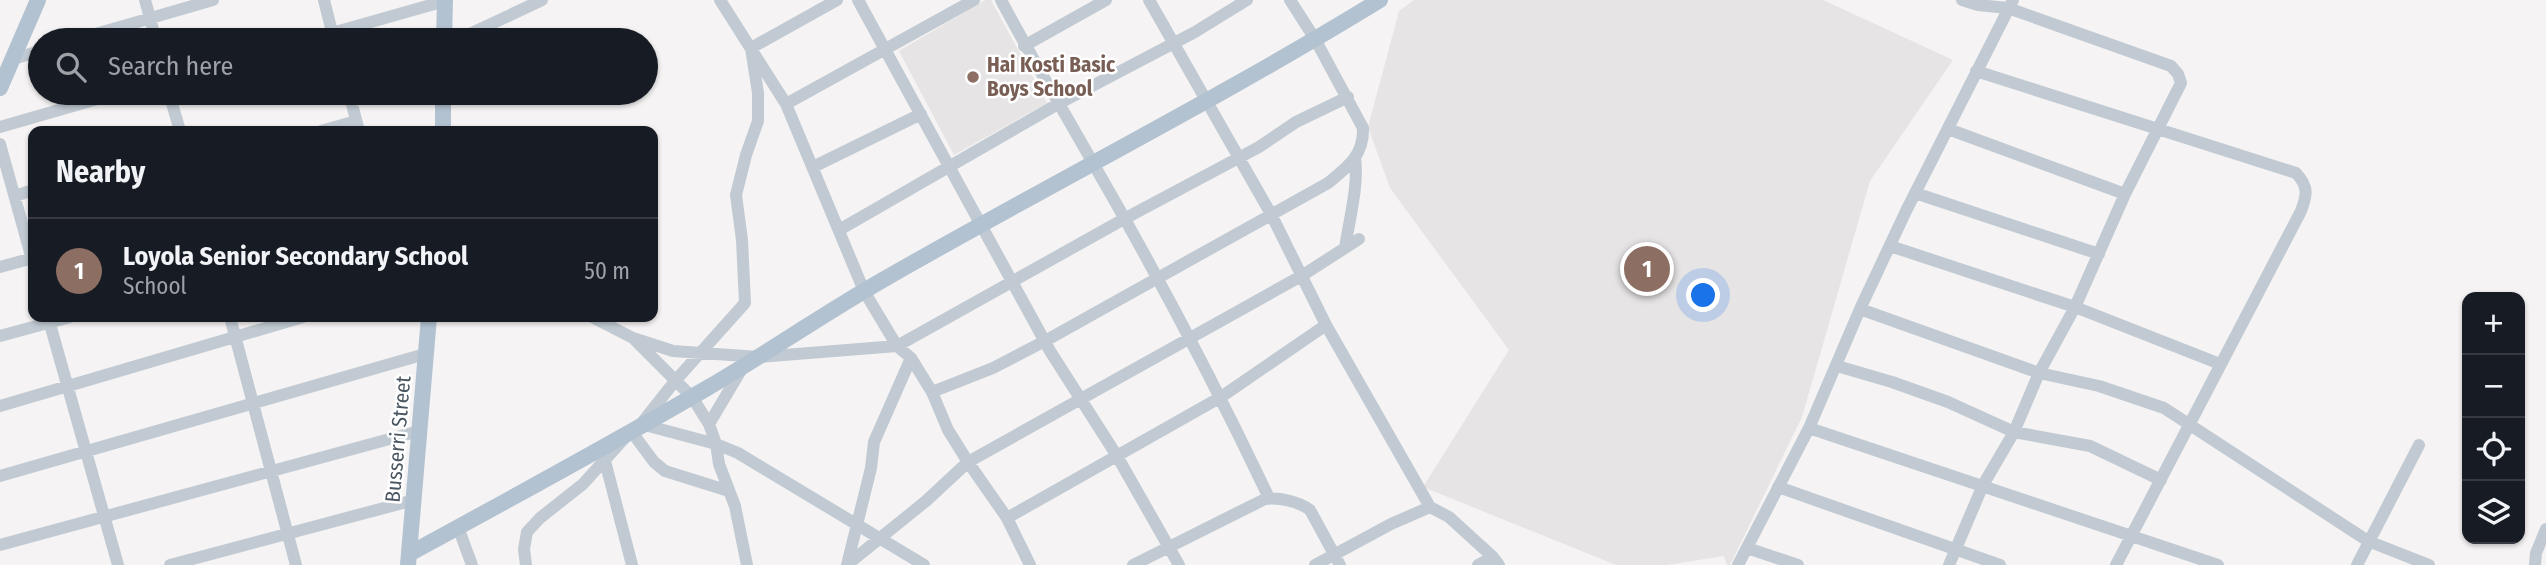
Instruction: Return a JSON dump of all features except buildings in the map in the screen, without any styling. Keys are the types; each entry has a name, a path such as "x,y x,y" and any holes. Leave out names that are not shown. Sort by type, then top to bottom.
{"main road":[{"path":"0,88 38,0"},
{"path":"409,559 458,527 571,467 692,397 864,291 1380,0"},
{"path":"444,28 445,1"},
{"path":"443,105 443,126"},
{"name":"Busserri Street","path":"409,559 428,322"}],"street":[{"path":"145,0 153,28"},
{"path":"118,28 213,0"},
{"path":"324,0 331,28"},
{"path":"482,28 542,0"},
{"path":"720,0 786,104 864,291 897,346 911,358 932,392 948,430 1007,518 1030,565"},
{"path":"751,48 837,0"},
{"path":"858,0 1045,341 1117,456 1179,565"},
{"path":"786,104 974,0"},
{"path":"1001,0 1024,47 1094,163 1190,337 1269,498"},
{"path":"1024,47 1106,0"},
{"path":"1149,0 1271,214 1326,325 1430,507 1449,517 1496,561"},
{"path":"839,230 1058,104 1173,44 1247,0"},
{"path":"932,392 993,368 1045,341 1328,183 1346,169 1360,153 1364,140 1363,128 1315,39 1290,0"},
{"path":"1949,565 1983,485 2014,432 2039,373 2075,307 2125,194 2181,83 2171,66 2010,4 1978,5 1962,0"},
{"path":"361,28 445,1"},
{"path":"1738,565 1809,428 1860,309 2010,4"},
{"path":"526,565 524,549 527,532 540,518 583,484 605,461 745,303 742,240 736,195 758,121 758,93 751,48"},
{"path":"13,59 28,55"},
{"path":"1976,71 2296,173 2304,182 2307,192 2301,211 2116,565"},
{"path":"602,322 633,338 673,351 759,357 897,346 1272,139 1296,122 1348,97"},
{"path":"0,127 76,105"},
{"path":"172,105 179,126"},
{"path":"352,105 358,126"},
{"path":"813,167 921,114"},
{"path":"1948,129 2125,194"},
{"path":"0,144 28,242"},
{"path":"1345,248 1358,176 1355,158"},
{"path":"15,196 28,192"},
{"path":"1915,193 2099,254"},
{"path":"848,564 926,501 968,462 1303,275 1359,239"},
{"path":"1891,246 2075,307 2220,364"},
{"path":"0,267 28,261"},
{"path":"1860,309 2039,373 2099,386 2164,408 2368,541 2429,565"},
{"path":"0,336 43,322"},
{"path":"50,322 118,565"},
{"path":"231,322 296,565"},
{"path":"0,406 284,322"},
{"path":"1007,518 1221,397 1326,325"},
{"path":"633,338 692,397 709,424 719,464 735,506 747,565"},
{"path":"1168,349 1199,354"},
{"path":"0,476 425,354"},
{"path":"848,564 871,468 874,442 911,358"},
{"path":"709,424 743,366"},
{"path":"1837,366 1948,402 2014,432 2090,446 2161,480"},
{"path":"636,428 716,444 738,453 924,565"},
{"path":"636,428 654,462 665,471 729,491"},
{"path":"1809,428 2218,565"},
{"path":"0,545 419,431"},
{"path":"2357,565 2419,445"},
{"path":"605,461 632,565"},
{"path":"1778,488 2000,565"},
{"path":"1133,565 1269,498 1303,505 1310,510 1337,560"},
{"path":"170,565 414,500"},
{"path":"1315,565 1337,560 1391,524 1430,507"},
{"path":"458,527 472,565"},
{"path":"2535,565 2536,553 2546,530"},
{"path":"1747,548 1798,565"},
{"path":"1478,565 1496,561"}],"shaded area":[{"name":"Hai Kosti Basic Boys School","path":"985,0 991,0 1047,103 954,155 899,51"},
{"path":"1414,0 1823,0 1953,60 1870,181 1802,417 1730,565 1727,565 1724,556 1667,565 1616,565 1423,487 1509,350 1390,188 1368,127 1399,11"}],"place":[{"name":"Hai Kosti Basic Boys School","path":"973,77"},
{"name":"Loyola Senior Secondary School","path":"1647,269"}]}
